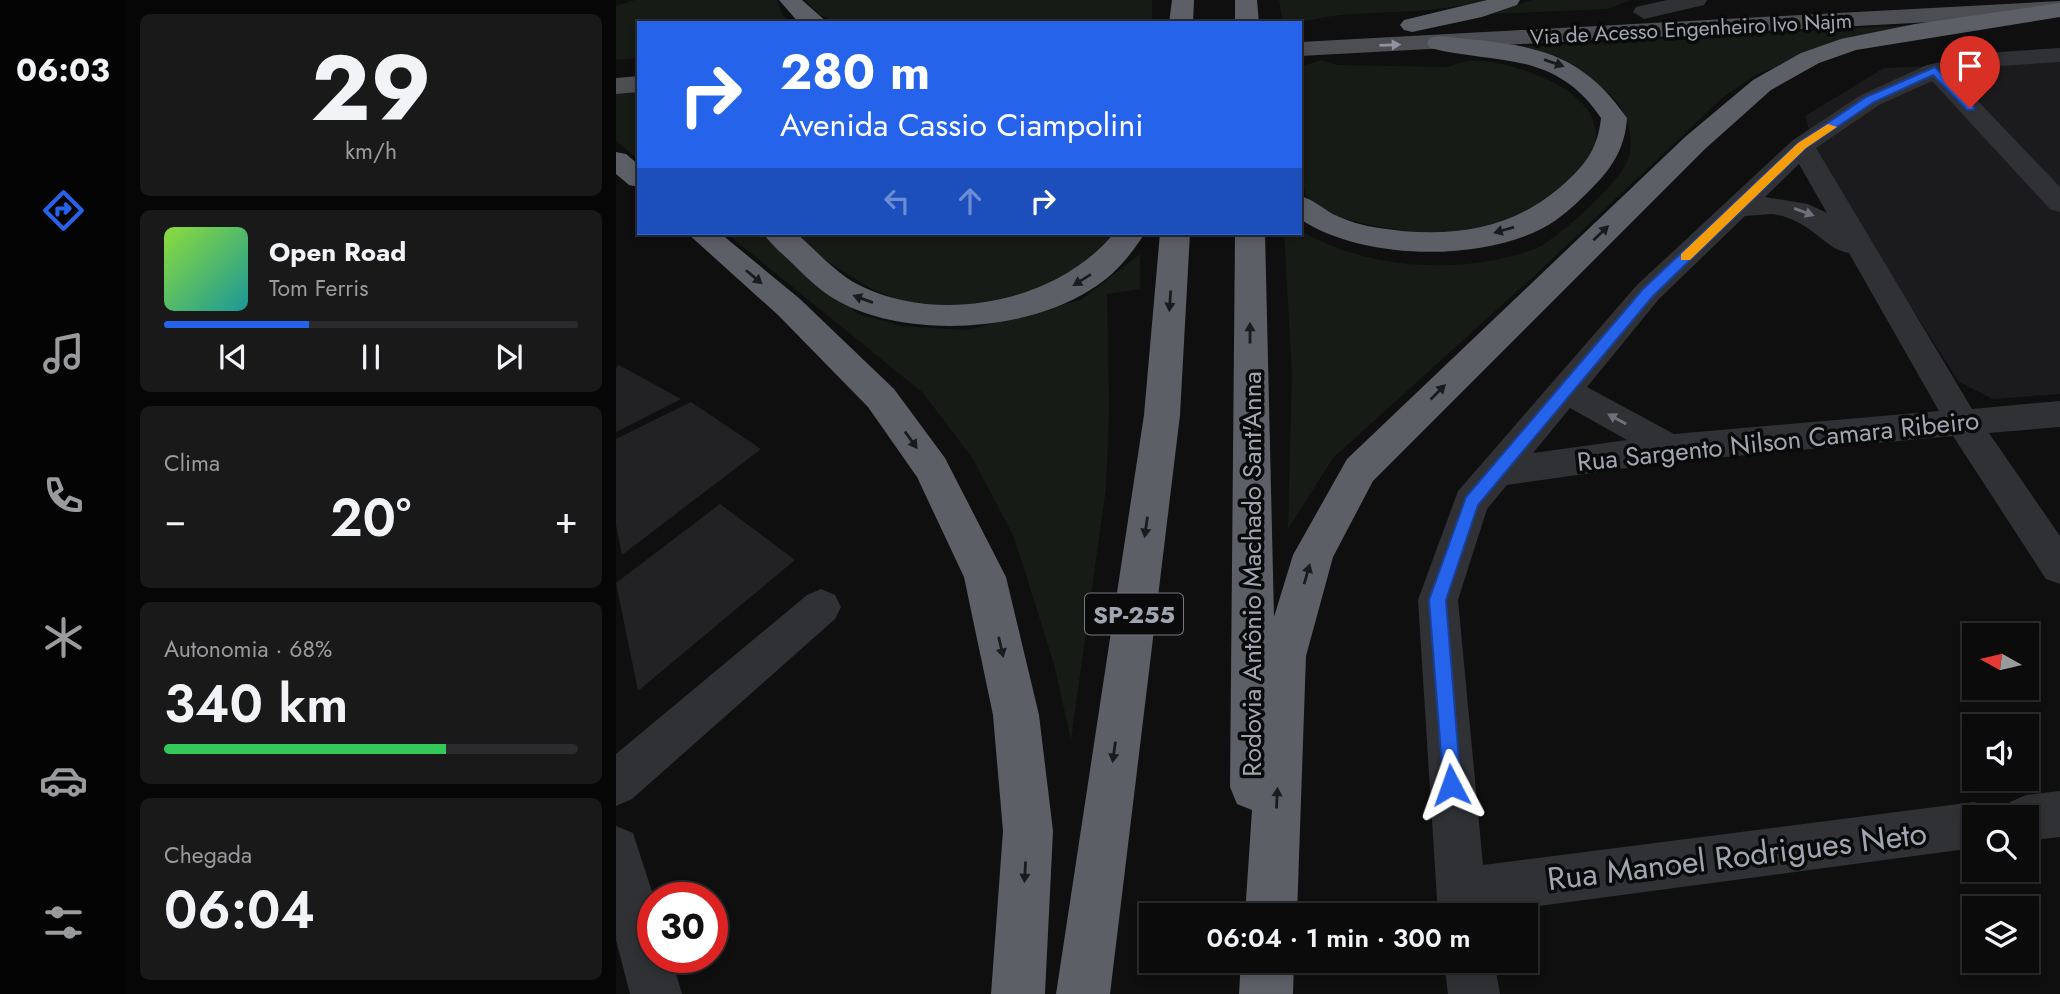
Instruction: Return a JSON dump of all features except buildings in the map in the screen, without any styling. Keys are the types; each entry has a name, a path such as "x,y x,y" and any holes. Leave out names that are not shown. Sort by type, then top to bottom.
{"highway":[{"path":"790,0 802,15 812,21"},
{"path":"1412,25 1474,12 1509,0"},
{"path":"1272,903 1284,656 1313,555 1360,470 1695,143 1762,85 1810,58 1850,44 1915,31 2060,9"},
{"path":"1302,207 1315,218 1354,231 1409,240 1447,242 1527,223 1568,196 1607,156 1614,118 1593,87 1566,68 1525,54 1438,43"},
{"path":"616,160 637,177"},
{"path":"704,235 789,307 881,398 932,469 985,577 1016,715 1028,831 1018,994"},
{"path":"780,235 849,294 897,311 958,316 1017,307 1065,290 1104,266 1128,235"},
{"name":"SP-255","path":"1083,994 1162,415 1175,235"},
{"name":"Rodovia Antônio Machado Sant'Anna","path":"1250,235 1254,903"},
{"path":"1255,973 1255,994"},
{"path":"1266,994 1267,973"}],"main road":[{"name":"Via de Acesso Engenheiro Ivo Najm","path":"1311,40 1412,25 1868,0"},
{"name":"Via de Acesso Engenheiro Ivo Najm","path":"1311,40 1438,43 2060,9"},
{"path":"616,67 637,66"},
{"path":"616,86 637,84"}],"street":[{"path":"1644,12 1696,0"},
{"path":"1461,903 1438,600 1471,502 1563,389 1648,292 1802,146 1870,100 1935,70 1984,60 2060,55"},
{"path":"1935,70 2060,203"},
{"path":"1802,146 1962,422 2060,568"},
{"path":"1737,208 1777,206 1811,214 1825,222 1867,261"},
{"path":"1563,389 1670,448"},
{"name":"Rua Sargento Nilson Camara Ribeiro","path":"1496,472 1670,448 2060,414"},
{"path":"616,783 821,607"},
{"path":"2039,816 2060,814"},
{"name":"Rua Manoel Rodrigues Neto","path":"1467,903 1962,827"},
{"path":"616,850 656,994"},
{"path":"1471,973 1474,994"}],"shaded area":[{"path":"635,0 777,0 783,16 791,21 637,21 637,58 616,60 616,6"},
{"path":"805,0 1152,0 1152,21 834,21 820,15"},
{"path":"1279,0 1486,0 1432,9 1283,21"},
{"path":"1532,0 1631,0 1608,9 1491,14"},
{"path":"1949,23 1809,52 1754,76 1721,99 1533,277 1333,458 1288,529 1292,374 1284,235 1302,235 1302,231 1345,251 1370,258 1420,265 1470,264 1513,256 1541,246 1577,218 1616,179 1629,156 1631,142 1624,113 1605,90 1578,74 1502,48"},
{"path":"1321,60 1337,65 1449,67 1468,61 1501,64 1550,81 1581,102 1596,129 1595,146 1589,163 1572,185 1512,222 1471,231 1425,232 1358,222 1338,216 1306,197 1302,178 1302,66"},
{"path":"2060,60 2060,394 1993,399 1959,382 1820,164 1805,116 1884,68"},
{"path":"637,92 637,158 616,141 616,94"},
{"path":"728,235 766,235 858,314 902,326 968,330 1081,300 1140,254 1140,289 1107,294 1109,409 1106,488 1071,740 1054,664 1014,537 973,459 923,393"},
{"path":"794,235 1119,235 1093,262 1017,299 958,307 911,305 870,288 819,256"}],"slow traffic":[{"path":"1685,257 1802,146 1832,127"}],"route":[{"path":"1451,785 1438,600 1471,502 1563,389 1648,292 1802,146 1870,100 1935,70 1970,108"}]}
